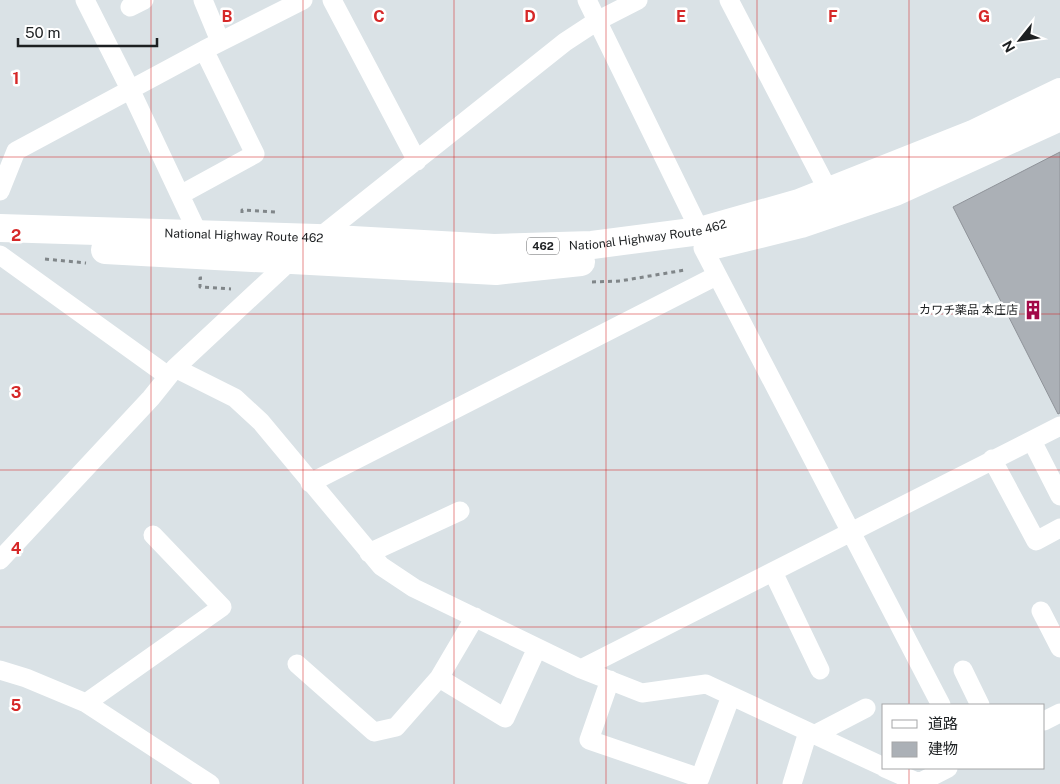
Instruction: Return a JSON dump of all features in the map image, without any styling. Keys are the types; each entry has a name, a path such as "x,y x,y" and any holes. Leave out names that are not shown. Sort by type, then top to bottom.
{"highway":[{"name":"National Highway Route 462","path":"0,228 206,256 317,238 494,248 701,239 829,192 973,134 1060,92"},
{"name":"National Highway Route 462","path":"0,244 496,271 801,224 895,192 1060,117"}],"street":[{"path":"84,0 130,89 206,256"},
{"path":"180,196 255,154 212,46 203,0"},
{"path":"0,190 16,151 130,89 303,0"},
{"path":"332,0 417,161"},
{"path":"587,0 701,239 716,276 940,704"},
{"path":"0,560 151,398 172,372 291,260 565,42 597,21 638,0"},
{"path":"729,0 829,192"},
{"path":"0,255 172,372 235,398 261,422 381,566 414,588 581,669 642,693 706,684 882,767"},
{"path":"310,483 716,276"},
{"path":"581,669 1060,426"},
{"path":"1032,441 1060,496"},
{"path":"992,459 1036,541 1060,528"},
{"path":"369,553 460,511"},
{"path":"86,703 222,607 153,535"},
{"path":"773,572 820,670"},
{"path":"1041,611 1060,648"},
{"path":"297,664 374,732 396,728 438,678 475,618"},
{"path":"438,678 505,718 537,648"},
{"path":"0,670 26,678 86,703 210,784"},
{"path":"963,670 980,704"},
{"path":"610,680 589,740 700,778 731,696"},
{"path":"792,784 811,734 866,708"},
{"path":"1045,720 1060,713"},
{"path":"880,784 884,769"},
{"path":"886,769 920,784 946,769"}],"path":[{"path":"206,256 200,278 200,287 231,289"}],"building":[{"name":"カワチ薬品 本庄店","path":"1060,152 1060,413 1058,414 953,207"}],"place":[{"name":"カワチ薬品 本庄店","path":"1033,310"}]}
